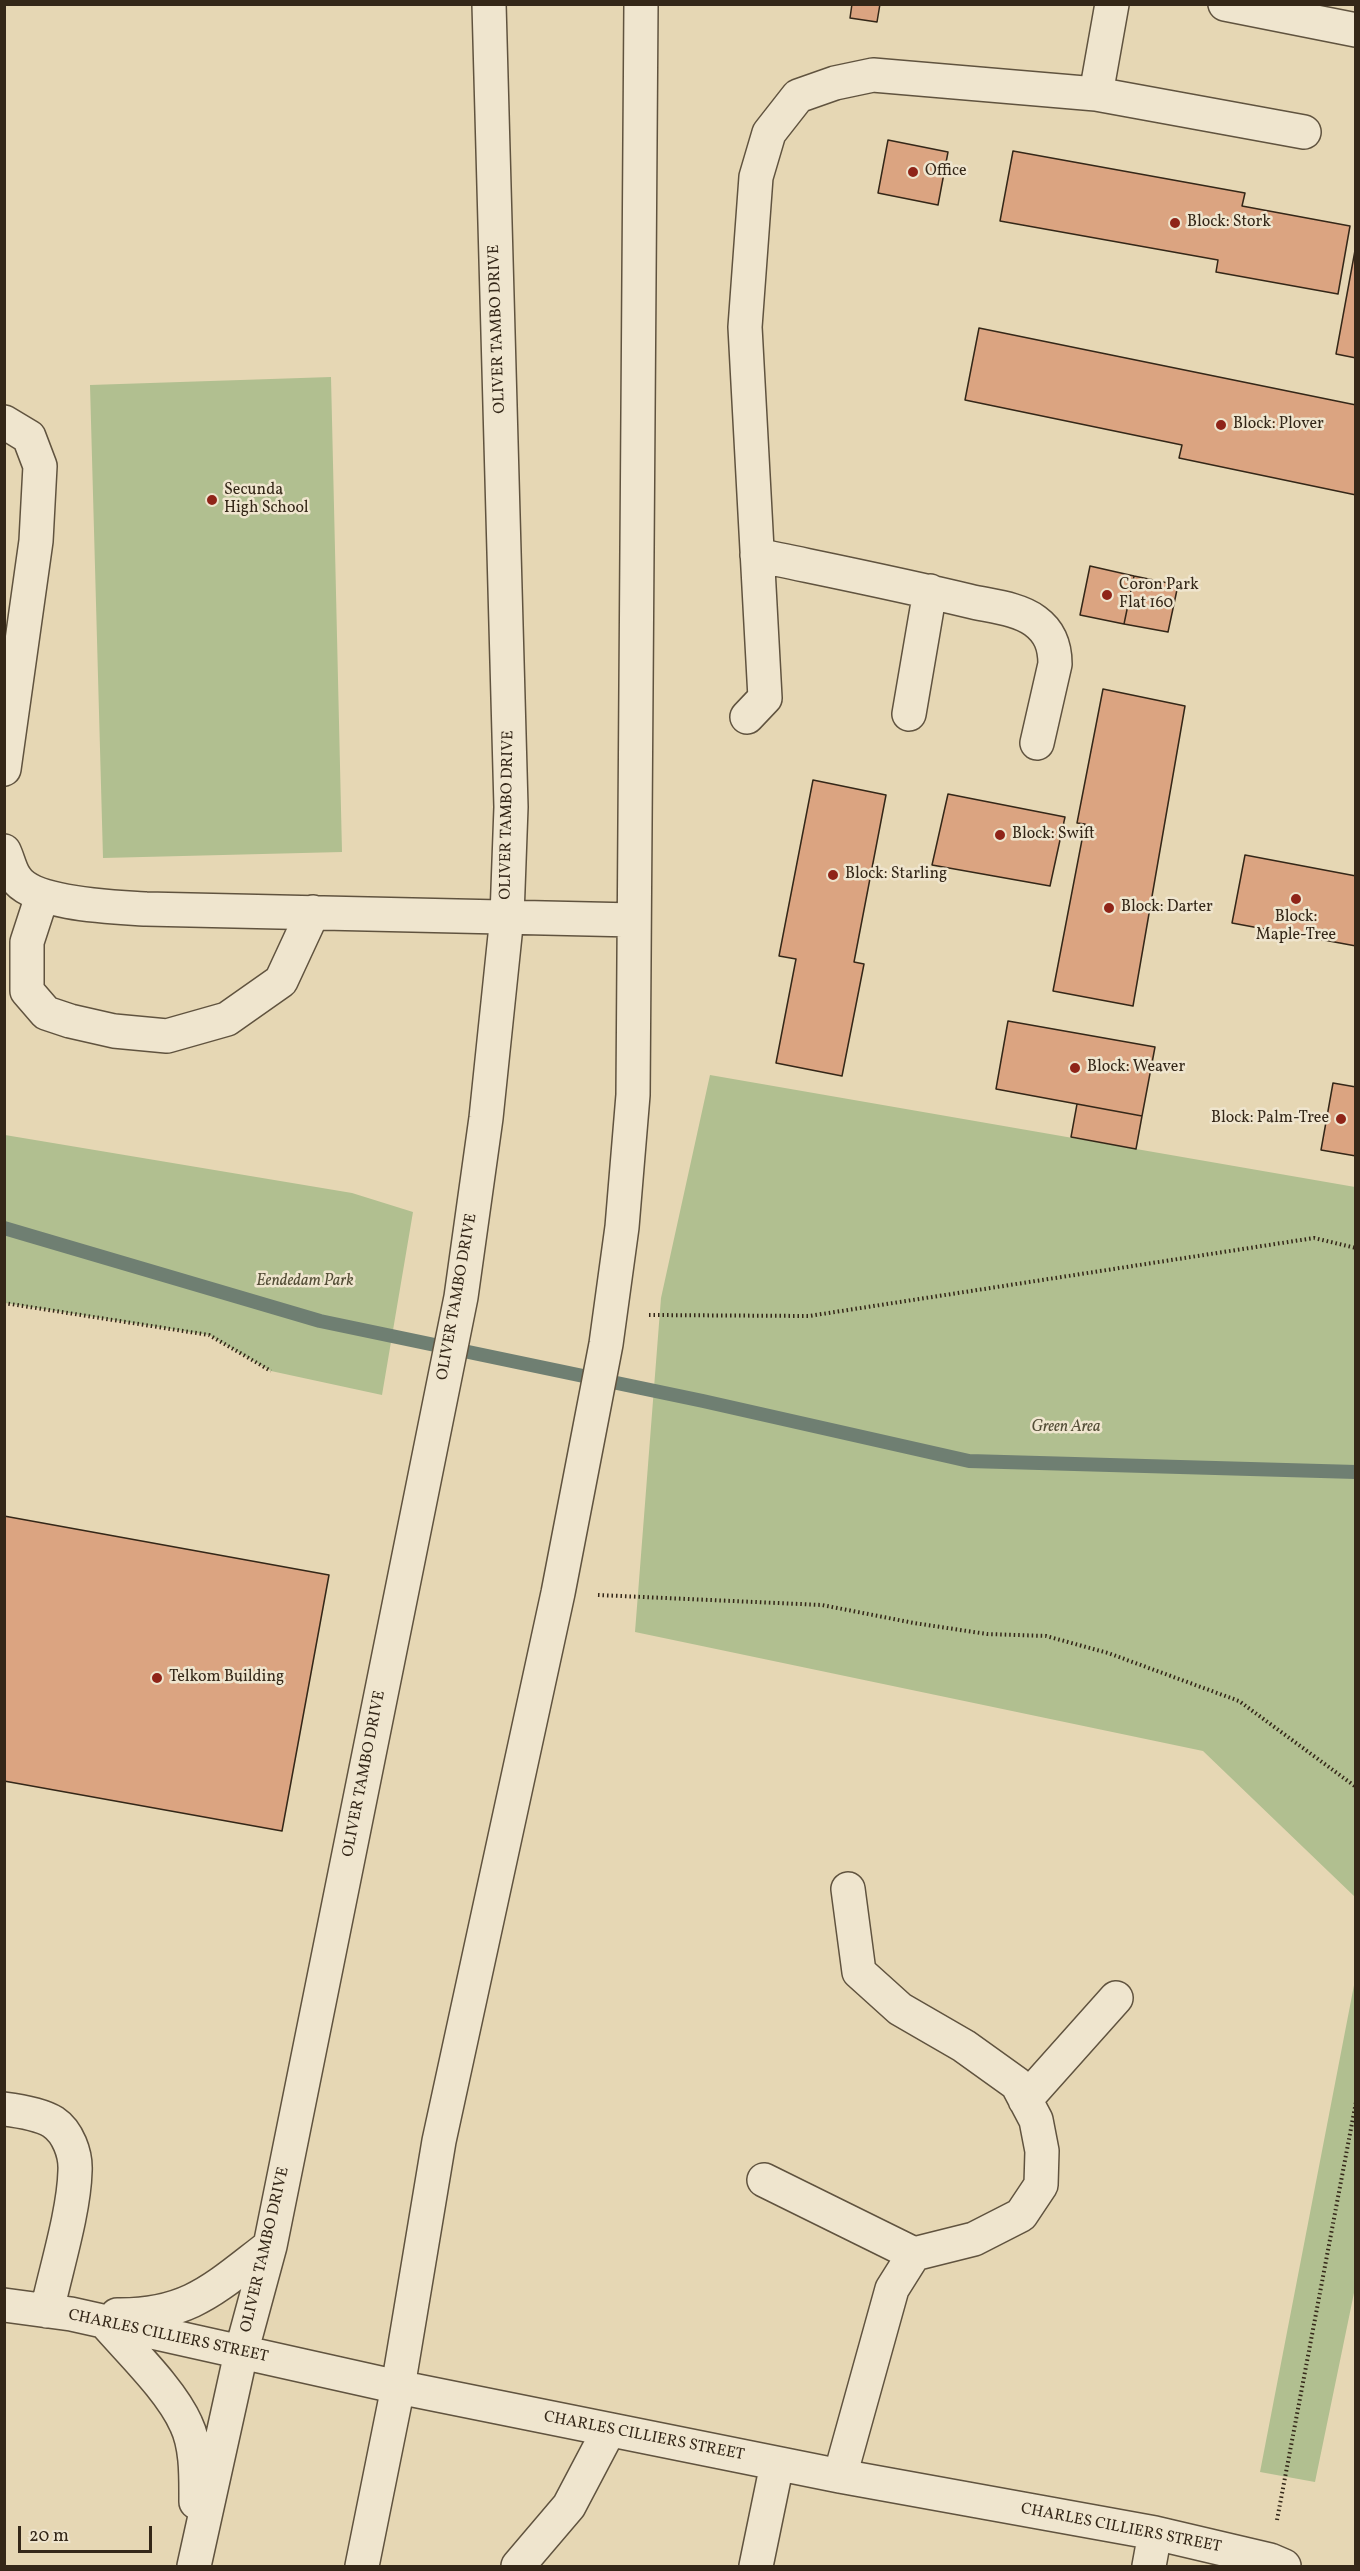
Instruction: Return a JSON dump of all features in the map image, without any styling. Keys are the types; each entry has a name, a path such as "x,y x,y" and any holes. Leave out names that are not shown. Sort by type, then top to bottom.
{"street":[{"name":"OLIVER TAMBO DRIVE","path":"193,2566 241,2353 270,2246 461,1297 486,1119 507,916 512,807 489,4"},
{"path":"362,2566 398,2387 439,2141 558,1593 608,1330 622,1227 633,1095 641,4"},
{"path":"1096,94 1112,4"},
{"path":"1225,4 1356,30"},
{"path":"747,717 765,698 745,327 756,177 769,133 798,96 835,83 873,75 1096,94 1304,132"},
{"path":"4,422 29,437 40,466 36,541 4,769"},
{"path":"757,555 930,591 1015,612 1034,620 1049,634 1055,650 1055,664 1037,742"},
{"path":"909,714 930,591"},
{"path":"4,851 16,879 42,896 85,905 634,920"},
{"path":"42,896 27,942 27,991 39,1006 46,1013 70,1021 114,1031 167,1036 227,1019 281,981 313,912"},
{"path":"764,2180 914,2254 974,2239 1021,2215 1041,2185 1042,2151 1036,2120 1017,2084 964,2046 900,2009 859,1972 848,1889"},
{"path":"1025,2100 1116,1998"},
{"path":"4,2109 24,2112 53,2122 64,2133 73,2151 75,2171 59,2313 130,2315 156,2313 184,2306 211,2292 270,2246"},
{"path":"840,2476 892,2289 914,2254"},
{"name":"CHARLES CILLIERS STREET","path":"4,2305 105,2322 398,2387 777,2464 1155,2533 1277,2563"},
{"path":"105,2322 167,2394 187,2425 195,2465 197,2512 193,2566"},
{"path":"518,2566 569,2506 609,2430"},
{"path":"756,2566 777,2464"},
{"path":"1149,2566 1155,2533"}],"path":[{"path":"608,1330 809,1316 1314,1238 1356,1248"},
{"path":"4,1303 209,1335 271,1371"},
{"path":"558,1593 822,1605 914,1623 987,1634 1046,1636 1108,1653 1239,1701 1356,1787"},
{"path":"1277,2563 1356,2102"}],"green space":[{"path":"331,377 342,852 103,858 90,385"},
{"name":"Green Area","path":"710,1075 1355,1187 1355,1897 1203,1751 635,1632 661,1298"},
{"name":"Eendedam Park","path":"5,1135 352,1193 413,1212 382,1395 271,1371 209,1335 5,1303"},
{"path":"1355,1980 1355,2288 1315,2482 1260,2472"}],"building":[{"path":"852,4 880,4 877,22 850,18"},
{"name":"Office","path":"888,140 948,152 938,205 878,193"},
{"name":"Block: Stork","path":"1013,151 1245,193 1242,206 1350,226 1338,294 1216,272 1218,260 1000,221"},
{"path":"1356,245 1356,358 1336,354"},
{"name":"Block: Plover","path":"979,328 1356,405 1356,495 1179,458 1182,445 965,400"},
{"name":"Coron Park Flat 160","path":"1090,566 1134,576 1124,624 1080,615"},
{"path":"1134,576 1178,585 1168,632 1124,624"},
{"name":"Block: Darter","path":"1103,689 1185,706 1133,1006 1053,991 1085,824 1077,823"},
{"name":"Block: Starling","path":"813,780 886,795 854,962 864,964 842,1076 776,1063 796,959 779,956"},
{"name":"Block: Swift","path":"948,794 1065,817 1050,886 932,865"},
{"name":"Block: Maple-Tree","path":"1245,855 1356,876 1356,946 1232,923"},
{"name":"Block: Weaver","path":"1008,1021 1155,1047 1142,1116 996,1089"},
{"name":"Block: Palm-Tree","path":"1333,1083 1356,1087 1356,1156 1321,1150"},
{"path":"1077,1104 1142,1116 1136,1149 1071,1137"},
{"name":"Telkom Building","path":"4,1516 329,1575 282,1831 4,1781"}],"waterway":[{"path":"4,1228 320,1321 703,1401 969,1461 1356,1472"}],"place":[{"name":"Office","path":"913,172"},
{"name":"Block: Stork","path":"1175,223"},
{"name":"Block: Plover","path":"1221,425"},
{"name":"Secunda High School","path":"212,500"},
{"name":"Coron Park Flat 160","path":"1107,595"},
{"name":"Block: Swift","path":"1000,835"},
{"name":"Block: Starling","path":"833,875"},
{"name":"Block: Maple-Tree","path":"1296,899"},
{"name":"Block: Darter","path":"1109,908"},
{"name":"Block: Weaver","path":"1075,1068"},
{"name":"Block: Palm-Tree","path":"1341,1119"},
{"name":"Telkom Building","path":"157,1678"}]}
